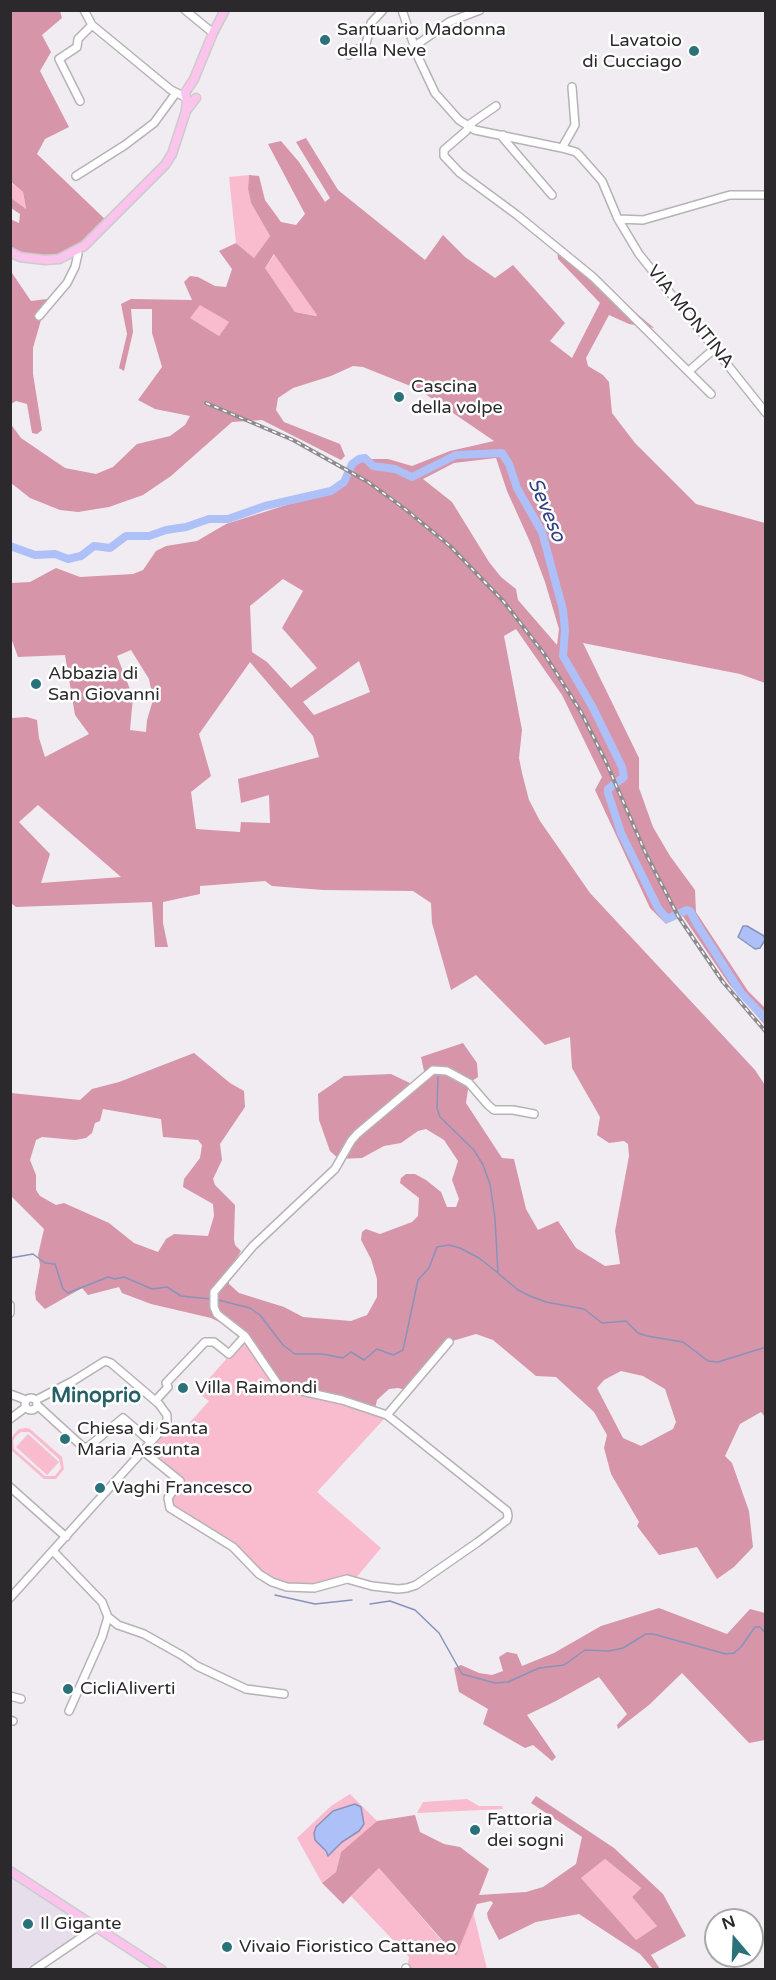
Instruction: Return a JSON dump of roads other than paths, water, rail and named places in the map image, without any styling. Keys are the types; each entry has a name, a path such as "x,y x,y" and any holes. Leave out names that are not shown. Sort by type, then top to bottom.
{"main road":[{"path":"10,252 20,257 45,260 59,259 76,251 109,223 165,165 172,154 195,76 225,10"},
{"path":"12,1870 162,1970"}],"street":[{"path":"84,10 92,25 176,93 190,94"},
{"path":"184,10 213,33"},
{"path":"349,55 366,44 371,23 383,10"},
{"path":"402,10 415,46 439,99 469,127 562,148 575,125 572,87"},
{"path":"415,46 464,13 480,10"},
{"path":"80,101 59,59 77,47 78,39 92,25"},
{"path":"76,176 125,145 154,123 176,93"},
{"path":"496,105 443,152 444,156 460,173 594,277 711,394"},
{"path":"503,135 502,138 552,195"},
{"name":"VIA MONTINA","path":"562,148 576,152 602,182 618,219 639,254 765,413"},
{"path":"618,219 644,220 730,195 765,195"},
{"path":"39,316 67,283 75,267 78,255 76,251"},
{"path":"689,371 714,349"},
{"path":"143,1451 180,1480 168,1498 170,1508 233,1547 259,1574 287,1587 314,1588 348,1579 372,1586 407,1588 416,1585 507,1520 507,1511 387,1415 342,1400 279,1386 245,1336 220,1318 214,1307 214,1292 253,1246 335,1169 357,1134 433,1070 441,1069 469,1083 494,1110 513,1110 534,1114"},
{"path":"10,1305 10,1313"},
{"path":"156,1400 168,1387 166,1383 205,1342 214,1342 229,1354 245,1336"},
{"path":"387,1415 448,1342"},
{"path":"10,1394 26,1403 32,1410 36,1402 105,1361 111,1363 156,1400 164,1410 167,1421 167,1424 10,1598"},
{"path":"36,1402 83,1447 88,1447 123,1418 151,1442"},
{"path":"10,1419 26,1403"},
{"path":"10,1487 66,1537"},
{"path":"54,1551 102,1602 108,1617 102,1637 69,1711"},
{"path":"108,1617 118,1625 144,1634 197,1666 246,1689 284,1694"},
{"path":"10,1696 21,1699"},
{"path":"34,1970 96,1926"}],"water":[{"path":"743,926 764,936 765,940 760,948 755,949 738,937"},
{"path":"355,1804 361,1807 364,1824 359,1831 342,1842 328,1856 315,1840 316,1827 333,1811"}],"waterway":[{"name":"Seveso","path":"10,546 35,555 55,554 68,559 81,556 94,546 110,548 126,536 149,536 209,519 228,519 265,506 331,491 344,482 352,464 359,459 365,458 373,466 395,469 412,477 456,455 502,453 509,464 517,488 542,532 563,610 565,630 563,656 593,708 622,767 624,777 608,789 621,833 658,908 667,919 687,910 690,911 741,993 766,1019"},
{"path":"218,1300 250,1308 260,1315 283,1345 295,1354 322,1354 343,1358 351,1352 364,1360 377,1349 393,1355 403,1350 418,1280 429,1268 437,1247 449,1245 460,1248 479,1258 498,1273 495,1218 490,1184 474,1150 440,1117 437,1108 438,1077"},
{"path":"10,1258 33,1254 45,1263 55,1264 63,1289 68,1293 108,1277 115,1279 124,1277 152,1289 167,1287 181,1296 211,1299"},
{"path":"499,1274 518,1290 530,1296 546,1302 584,1309 602,1323 626,1321 638,1333 683,1342 708,1361 718,1362 766,1347"},
{"path":"275,1595 315,1604 352,1600"},
{"path":"370,1604 390,1601 415,1610 439,1633 462,1674 495,1683 508,1682 539,1668 564,1665 585,1650 609,1651 623,1648 646,1634 726,1654 734,1653 741,1647 755,1627 760,1627 766,1634"}],"railway":[{"path":"206,403 293,440 368,482 450,546 504,602 545,655 581,712 606,762 646,854 678,916 723,982 766,1032"}],"place":[{"name":"Santuario Madonna della Neve","path":"325,40"},
{"name":"Lavatoio di Cucciago","path":"694,51"},
{"name":"Cascina della volpe","path":"399,397"},
{"name":"Abbazia di San Giovanni","path":"36,684"},
{"name":"Villa Raimondi","path":"183,1388"},
{"name":"Chiesa di Santa Maria Assunta","path":"65,1439"},
{"name":"Vaghi Francesco","path":"100,1488"},
{"name":"CicliAliverti","path":"68,1689"},
{"name":"Fattoria dei sogni","path":"475,1830"},
{"name":"Il Gigante","path":"28,1924"},
{"name":"Vivaio Fioristico Cattaneo","path":"227,1947"}],"district":[{"name":"Minoprio","path":"96,1396"}]}
